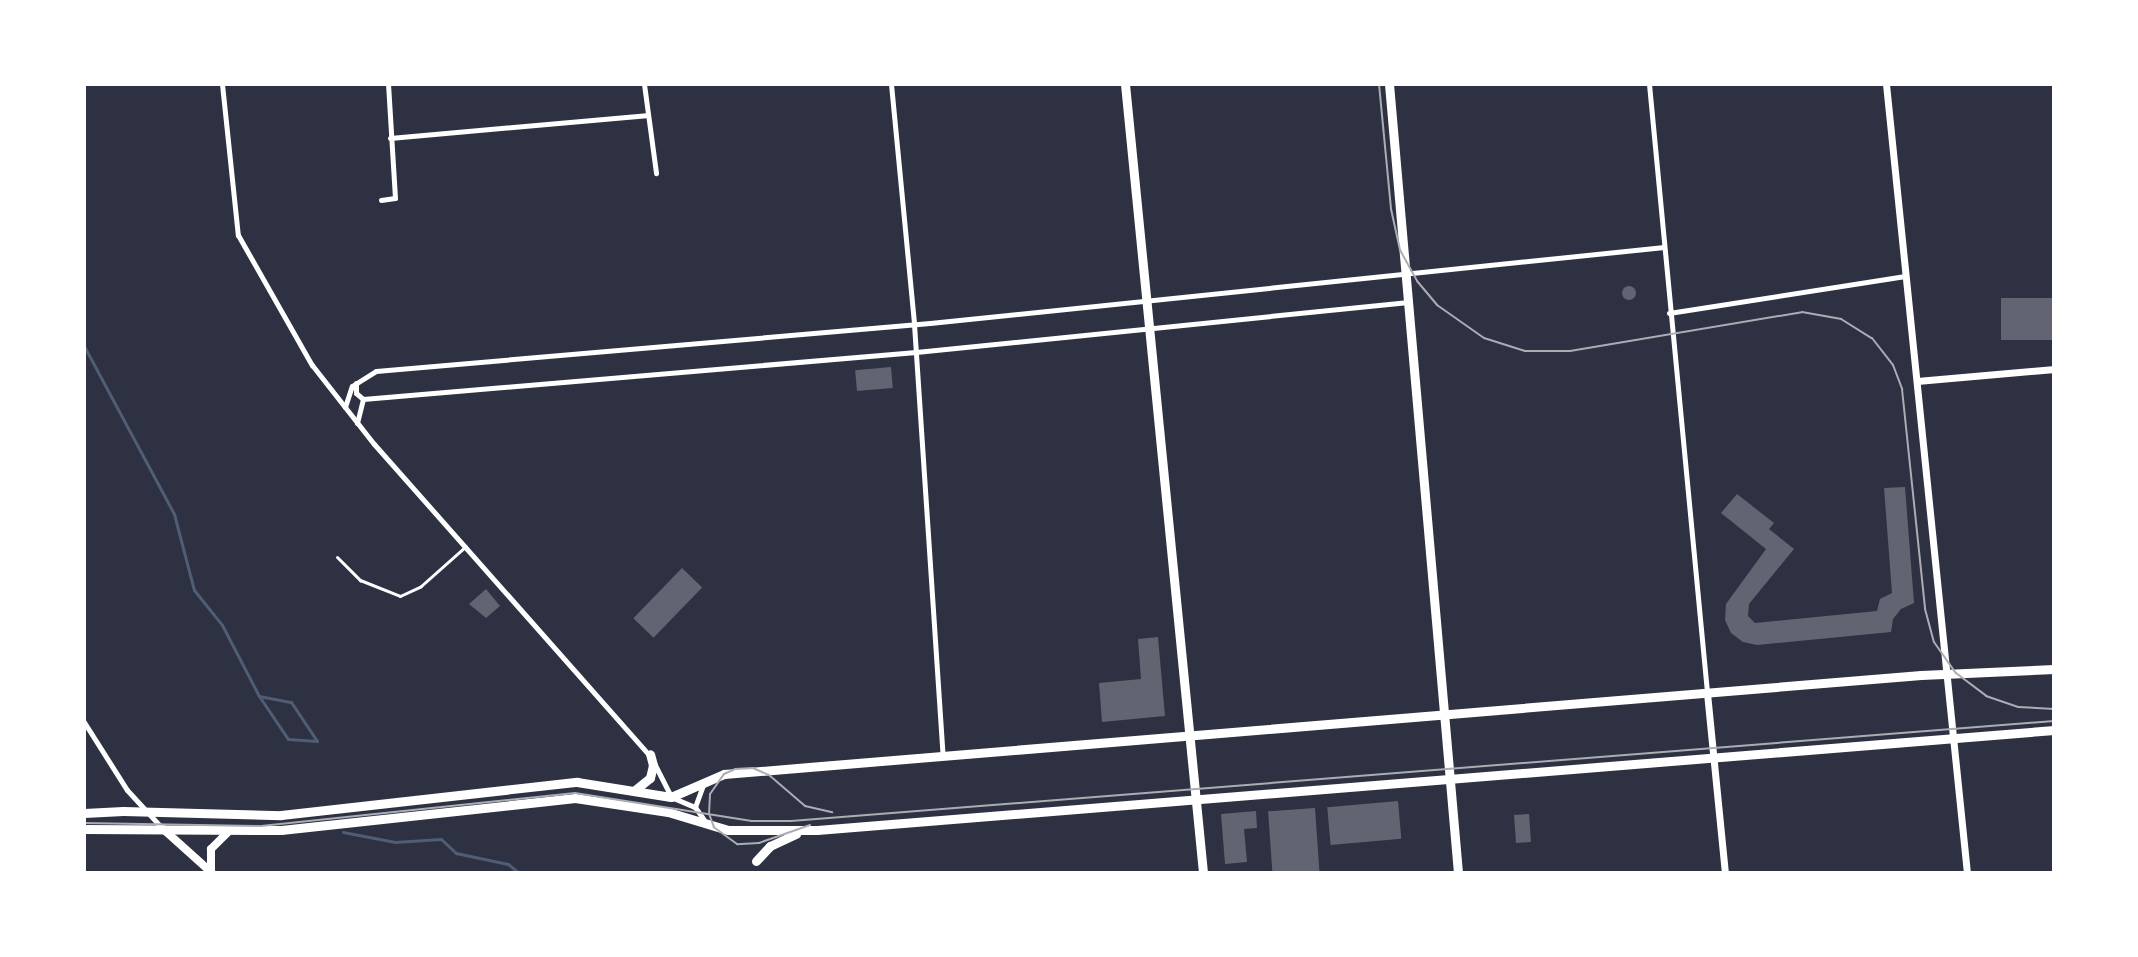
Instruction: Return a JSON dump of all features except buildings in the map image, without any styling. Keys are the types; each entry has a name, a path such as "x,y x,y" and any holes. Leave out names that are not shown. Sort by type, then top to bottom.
{"main road":[{"path":"1125,84 1146,326 1203,873"},
{"path":"1389,84 1458,873"},
{"path":"84,813 147,811 262,816 554,783 590,783 671,797 709,778 1948,673 2054,669"},
{"path":"84,829 229,831 328,825 575,798 668,812 714,827 756,832 817,830 2054,730"},
{"path":"635,790 645,784 653,771 650,754"},
{"path":"668,812 671,797"},
{"path":"162,828 212,873"},
{"path":"756,861 788,835 817,830"},
{"path":"212,873 211,849 229,831"}],"street":[{"path":"222,84 234,221 238,235 312,365 357,423 650,754 671,797 695,807 701,817 714,827"},
{"path":"381,200 395,198 388,84"},
{"path":"644,84 656,173"},
{"path":"891,84 914,324 943,757"},
{"path":"1649,84 1725,873"},
{"path":"1886,84 1956,738 1967,873"},
{"path":"390,138 646,115"},
{"path":"345,407 358,379 376,371 914,324 1664,247"},
{"path":"1669,313 1906,276"},
{"path":"363,399 916,352 1146,326 1408,302"},
{"path":"1917,381 2054,369"},
{"path":"357,423 363,399 355,386 358,379"},
{"path":"84,722 127,790 162,828"},
{"path":"695,807 697,793 709,778"}],"lane":[{"path":"337,557 360,580 400,596 421,586 466,546"}],"waterway":[{"path":"84,346 174,514 194,590 222,625 259,696 288,739 317,741"},
{"path":"259,696 291,702 317,741"},
{"path":"343,832 395,842 441,839 456,853 508,864 519,873"}],"tram line":[{"path":"1379,84 1391,209 1400,250 1417,281 1437,305 1484,338 1525,351 1570,351 1802,312 1841,319 1872,338 1893,365 1902,389 1925,609 1934,642 1956,673 1986,696 2018,707 2054,709"},
{"path":"84,823 261,826 575,793 752,821 791,821 2054,721"},
{"path":"810,825 759,843 737,844 714,827 709,814 710,794 724,774 735,769 753,768 769,775 805,806 832,812"}]}
